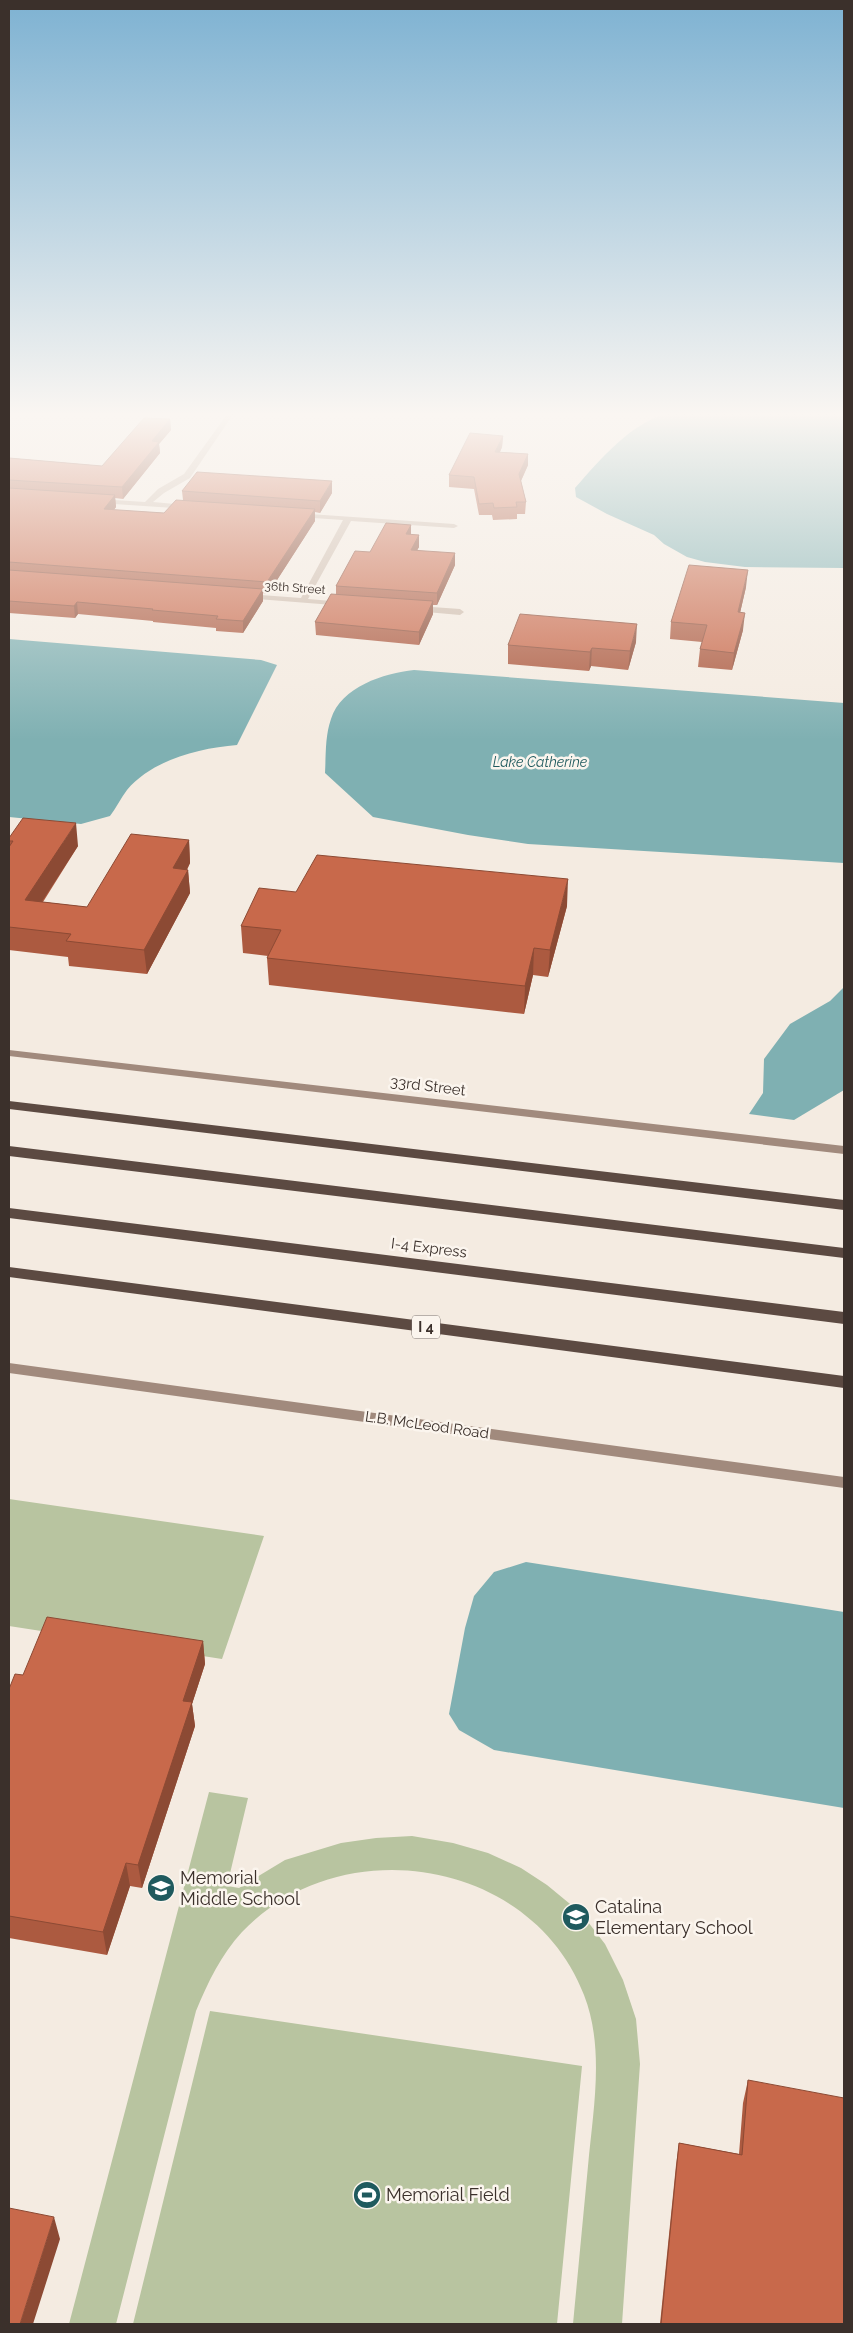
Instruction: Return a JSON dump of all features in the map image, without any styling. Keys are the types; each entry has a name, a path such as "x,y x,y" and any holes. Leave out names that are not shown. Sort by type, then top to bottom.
{"highway":[{"path":"9,1105 844,1205"},
{"path":"9,1152 844,1253"},
{"name":"I-4 Express","path":"9,1213 844,1318"},
{"name":"I 4","path":"9,1272 844,1382"}],"street":[{"path":"303,601 346,522"},
{"path":"392,522 454,526"},
{"name":"36th Street","path":"234,595 348,604"},
{"path":"413,609 460,612"},
{"name":"33rd Street","path":"9,1053 844,1150"},
{"name":"L.B. McLeod Road","path":"9,1368 844,1483"}],"green space":[{"path":"9,1499 264,1536 222,1659 9,1626"},
{"path":"209,1792 248,1798 227,1886 239,1888 285,1860 341,1843 376,1838 412,1836 453,1843 488,1853 521,1868 547,1885 581,1913 605,1944 623,1980 636,2019 640,2064 622,2324 573,2324 596,2080 594,2037 584,1995 558,1949 523,1913 479,1888 431,1874 380,1870 330,1879 283,1899 242,1932 221,1959 196,2011 116,2324 69,2324"},
{"name":"Memorial Field","path":"210,2011 582,2066 557,2324 133,2324"}],"water":[{"path":"625,522 844,522 844,568 745,567 705,562 687,557 664,544 654,535"},
{"path":"9,639 261,660 277,665 237,745 207,749 163,763 137,780 127,790 110,816 81,824 9,817"},
{"name":"Lake Catherine","path":"414,670 844,703 844,863 528,844 373,817 325,773 329,725 336,708 354,690 377,678"},
{"path":"844,987 844,1090 794,1120 749,1114 763,1093 764,1059 790,1024 830,1001"},
{"path":"526,1562 844,1612 844,1808 494,1750 459,1730 449,1714 465,1628 474,1596 494,1572"}],"building":[{"path":"9,522 307,522 267,582 9,562"},
{"path":"386,523 411,525 406,534 419,535 411,550 455,553 437,593 336,586 355,551 370,552"},
{"path":"689,565 748,570 738,612 745,613 734,653 700,649 707,625 671,622"},
{"path":"9,570 263,589 243,621 216,619 218,616 77,602 74,606 9,601"},
{"path":"331,594 433,601 419,632 315,622"},
{"path":"520,614 637,624 630,651 592,648 590,652 508,645"},
{"path":"23,818 76,823 25,900 87,907 131,834 189,840 173,868 188,870 144,950 66,941 71,934 9,927 9,847 13,841 9,841 9,838"},
{"path":"317,855 568,879 550,950 534,948 525,986 267,958 281,930 241,926 259,888 296,892"},
{"path":"47,1617 203,1641 183,1701 192,1702 138,1865 126,1863 103,1932 9,1916 9,1689 15,1674 23,1675"},
{"path":"748,2080 844,2098 844,2324 661,2324 679,2143 742,2155"},
{"path":"9,2208 54,2217 20,2324 9,2324"}],"place":[{"name":"Memorial Middle School","path":"161,1888"},
{"name":"Catalina Elementary School","path":"576,1917"},
{"name":"Memorial Field","path":"367,2195"}]}
